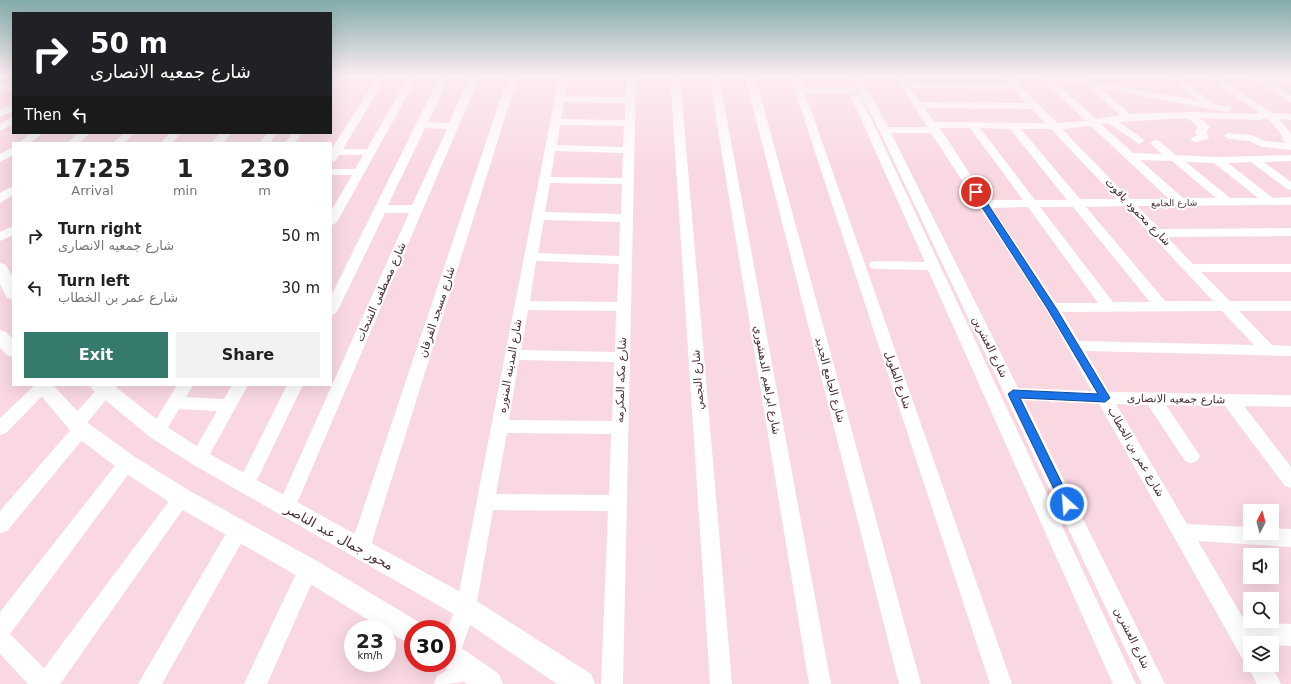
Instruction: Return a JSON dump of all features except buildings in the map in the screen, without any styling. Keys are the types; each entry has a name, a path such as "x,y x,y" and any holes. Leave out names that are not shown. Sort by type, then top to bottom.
{"street":[{"path":"0,114 11,108"},
{"path":"333,155 362,108"},
{"path":"332,218 395,108"},
{"path":"332,308 429,108"},
{"name":"شارع مصطفى الشحات","path":"286,508 462,108"},
{"name":"شارع مسجد الفرقان","path":"360,548 503,108"},
{"name":"شارع المدينه المنوره","path":"463,665 466,608 484,502 558,108"},
{"name":"شارع مكه المكرمه","path":"612,684 630,108"},
{"name":"شارع النجمي","path":"677,108 721,684"},
{"name":"شارع ابراهيم الدهشوري","path":"720,108 820,684"},
{"name":"شارع الجامع الجديد","path":"758,108 910,684"},
{"name":"شارع الطويل","path":"805,108 1001,684"},
{"name":"شارع العشرين","path":"865,108 933,266 1125,684"},
{"name":"شارع العشرين","path":"870,108 884,130 1154,684"},
{"name":"شارع عمر بن الخطاب","path":"921,108 1052,308 1243,639"},
{"name":"شارع محمود ياقوت","path":"1038,108 1192,268 1268,350"},
{"path":"1078,108 1181,203"},
{"path":"1118,108 1128,117"},
{"path":"1154,108 1163,116"},
{"path":"1224,108 1291,117"},
{"path":"1229,136 1252,138 1262,144 1291,145 1287,130 1258,108"},
{"path":"884,130 973,126 1056,126 1094,123 1128,117 1260,117 1269,115"},
{"path":"1190,116 1205,127 1201,128 1203,131 1200,133 1204,137 1194,140"},
{"path":"1145,117 1157,125"},
{"path":"1110,120 1139,141"},
{"path":"0,128 12,121"},
{"path":"555,122 629,124"},
{"path":"421,125 454,126"},
{"path":"973,126 1109,307"},
{"path":"1013,126 1162,306"},
{"path":"24,142 36,134"},
{"path":"73,142 84,134"},
{"path":"119,142 129,134"},
{"path":"167,142 175,134"},
{"path":"218,142 225,134"},
{"path":"265,142 271,134"},
{"path":"1155,143 1228,202"},
{"path":"550,148 628,150"},
{"path":"0,159 12,151"},
{"path":"333,155 371,152"},
{"path":"1130,156 1218,160 1291,158"},
{"path":"1253,159 1291,187"},
{"path":"1218,160 1270,202"},
{"path":"332,172 359,172"},
{"path":"544,180 627,181"},
{"path":"0,199 12,190"},
{"path":"332,194 347,194"},
{"name":"شارع الجامع","path":"984,204 1291,201"},
{"path":"380,209 417,209"},
{"path":"538,216 626,218"},
{"path":"0,237 12,231"},
{"path":"1157,233 1291,232"},
{"path":"530,257 625,260"},
{"path":"876,265 933,266"},
{"path":"0,268 12,290"},
{"path":"1192,268 1291,268"},
{"path":"521,305 623,307"},
{"path":"1052,308 1291,306"},
{"path":"1074,346 1291,351"},
{"path":"512,355 622,356"},
{"path":"0,428 42,386 79,426 127,463 182,498 238,531 308,569 404,628"},
{"path":"157,431 184,386"},
{"path":"199,458 239,386"},
{"path":"246,485 295,386"},
{"path":"0,525 79,426 105,387"},
{"name":"محور جمال عبد الناصر","path":"105,387 157,431 199,458 466,608 581,684"},
{"name":"شارع جمعيه الانصارى","path":"1013,394 1105,398 1291,401"},
{"path":"1153,399 1190,456"},
{"path":"1230,400 1291,481"},
{"path":"173,403 228,405"},
{"path":"499,426 620,428"},
{"path":"0,629 127,463"},
{"path":"0,639 45,684 182,498"},
{"path":"484,502 617,503"},
{"path":"149,684 238,531"},
{"path":"1182,532 1291,538"},
{"path":"256,684 308,569"},
{"path":"1279,638 1291,636"},
{"path":"446,684 463,665"},
{"path":"1262,672 1270,684"}],"route":[{"path":"976,192 1052,308 1105,398 1013,394 1067,504"}]}
